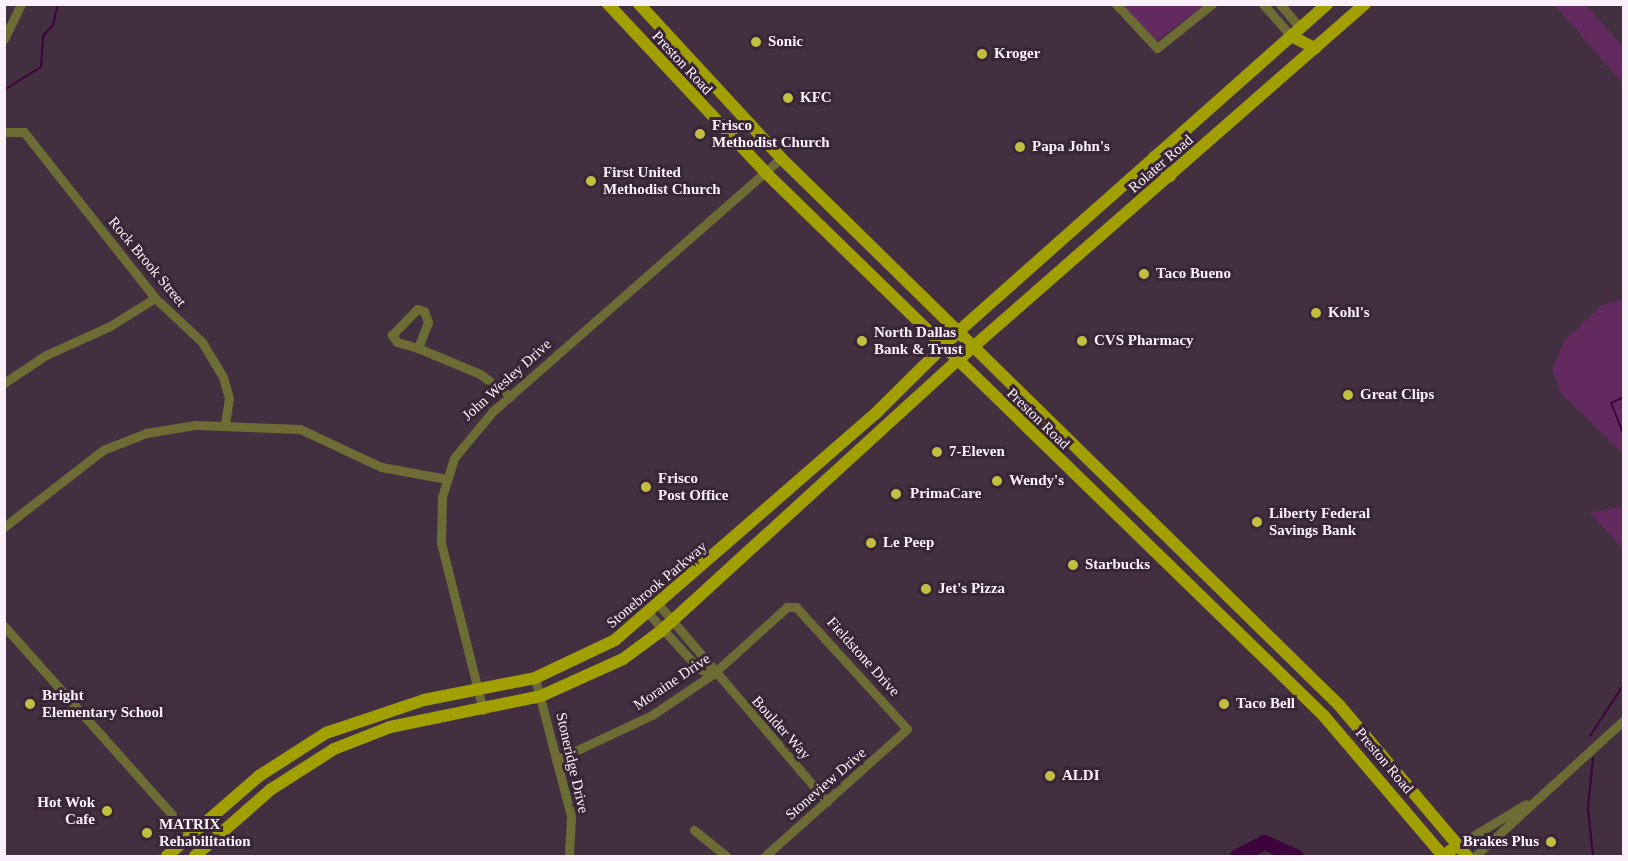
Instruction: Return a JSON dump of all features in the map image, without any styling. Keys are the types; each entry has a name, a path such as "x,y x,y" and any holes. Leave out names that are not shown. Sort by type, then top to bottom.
{"main road":[{"name":"Preston Road","path":"608,4 765,172 942,347 1293,685 1443,856"},
{"name":"Preston Road","path":"639,4 781,158 960,330 1306,671 1467,856"},
{"name":"Rolater Road","path":"960,330 1327,4"},
{"name":"Rolater Road","path":"975,345 1365,4"},
{"path":"1296,32 1315,48"},
{"path":"1154,158 1170,176"},
{"path":"1069,233 1086,249"},
{"name":"Stonebrook Parkway","path":"167,856 259,776 326,733 424,700 480,692 535,678 592,653 654,609 751,525 817,466 960,330"},
{"path":"199,853 270,790 334,749 390,727 483,710 541,696 623,659 673,622 975,345"},
{"path":"817,466 828,482"},
{"path":"1100,500 1116,484"},
{"path":"751,525 763,538"},
{"path":"1283,675 1296,661"},
{"path":"1293,685 1306,671"},
{"path":"339,728 347,744"},
{"path":"326,733 334,749"},
{"path":"1443,856 1458,845"}],"street":[{"path":"4,39 21,4"},
{"path":"1116,4 1148,42 1162,47 1212,4"},
{"path":"1263,4 1296,32"},
{"path":"1280,4 1296,32"},
{"name":"Rock Brook Street","path":"4,132 16,130 33,142 155,298 214,360 229,398 225,424"},
{"name":"John Wesley Drive","path":"483,710 441,543 447,479 462,444 510,397 781,158"},
{"path":"4,383 46,355 110,327 155,298"},
{"path":"418,348 428,322 424,310 417,309 392,335 397,342 418,348 480,374 510,397"},
{"path":"4,527 103,450 146,433 225,424 300,429 381,467 447,479"},
{"name":"Moraine Drive","path":"556,760 612,738 713,674 791,606"},
{"name":"Fieldstone Drive","path":"791,606 906,733"},
{"name":"Boulder Way","path":"654,609 673,622 713,674 827,802"},
{"name":"Boulder Way","path":"654,609 661,631 699,669 713,674"},
{"path":"4,626 191,836 199,853"},
{"name":"Stoneridge Drive","path":"535,678 571,816 569,856"},
{"path":"1475,856 1531,802 1623,720"},
{"name":"Stoneview Drive","path":"765,856 906,733"},
{"path":"1458,845 1531,802"},
{"path":"694,830 726,856"}],"shaded area":[{"path":"1122,5 1204,5 1157,41"},
{"path":"1555,5 1586,5 1623,47 1623,84"},
{"path":"1624,299 1623,454 1561,393 1552,369 1565,340 1600,306"},
{"path":"1623,506 1624,548 1623,549 1590,513"}],"waterway":[{"path":"4,90 41,67 43,36 53,25 58,4"},
{"path":"1624,397 1611,403 1624,435"},
{"path":"1590,736 1624,684"},
{"path":"1593,758 1588,808 1593,856"},
{"path":"1237,856 1264,842 1296,856"}],"place":[{"name":"Sonic","path":"756,42"},
{"name":"Kroger","path":"982,54"},
{"name":"KFC","path":"788,98"},
{"name":"Frisco Methodist Church","path":"700,134"},
{"name":"Papa John's","path":"1020,147"},
{"name":"First United Methodist Church","path":"591,181"},
{"name":"Taco Bueno","path":"1144,274"},
{"name":"Kohl's","path":"1316,313"},
{"name":"North Dallas Bank & Trust","path":"862,341"},
{"name":"CVS Pharmacy","path":"1082,341"},
{"name":"Great Clips","path":"1348,395"},
{"name":"7-Eleven","path":"937,452"},
{"name":"Wendy's","path":"997,481"},
{"name":"Frisco Post Office","path":"646,487"},
{"name":"PrimaCare","path":"896,494"},
{"name":"Liberty Federal Savings Bank","path":"1257,522"},
{"name":"Le Peep","path":"871,543"},
{"name":"Starbucks","path":"1073,565"},
{"name":"Jet's Pizza","path":"926,589"},
{"name":"Bright Elementary School","path":"30,704"},
{"name":"Taco Bell","path":"1224,704"},
{"name":"ALDI","path":"1050,776"},
{"name":"Hot Wok Cafe","path":"107,811"},
{"name":"MATRIX Rehabilitation","path":"147,833"},
{"name":"Brakes Plus","path":"1551,842"}]}
